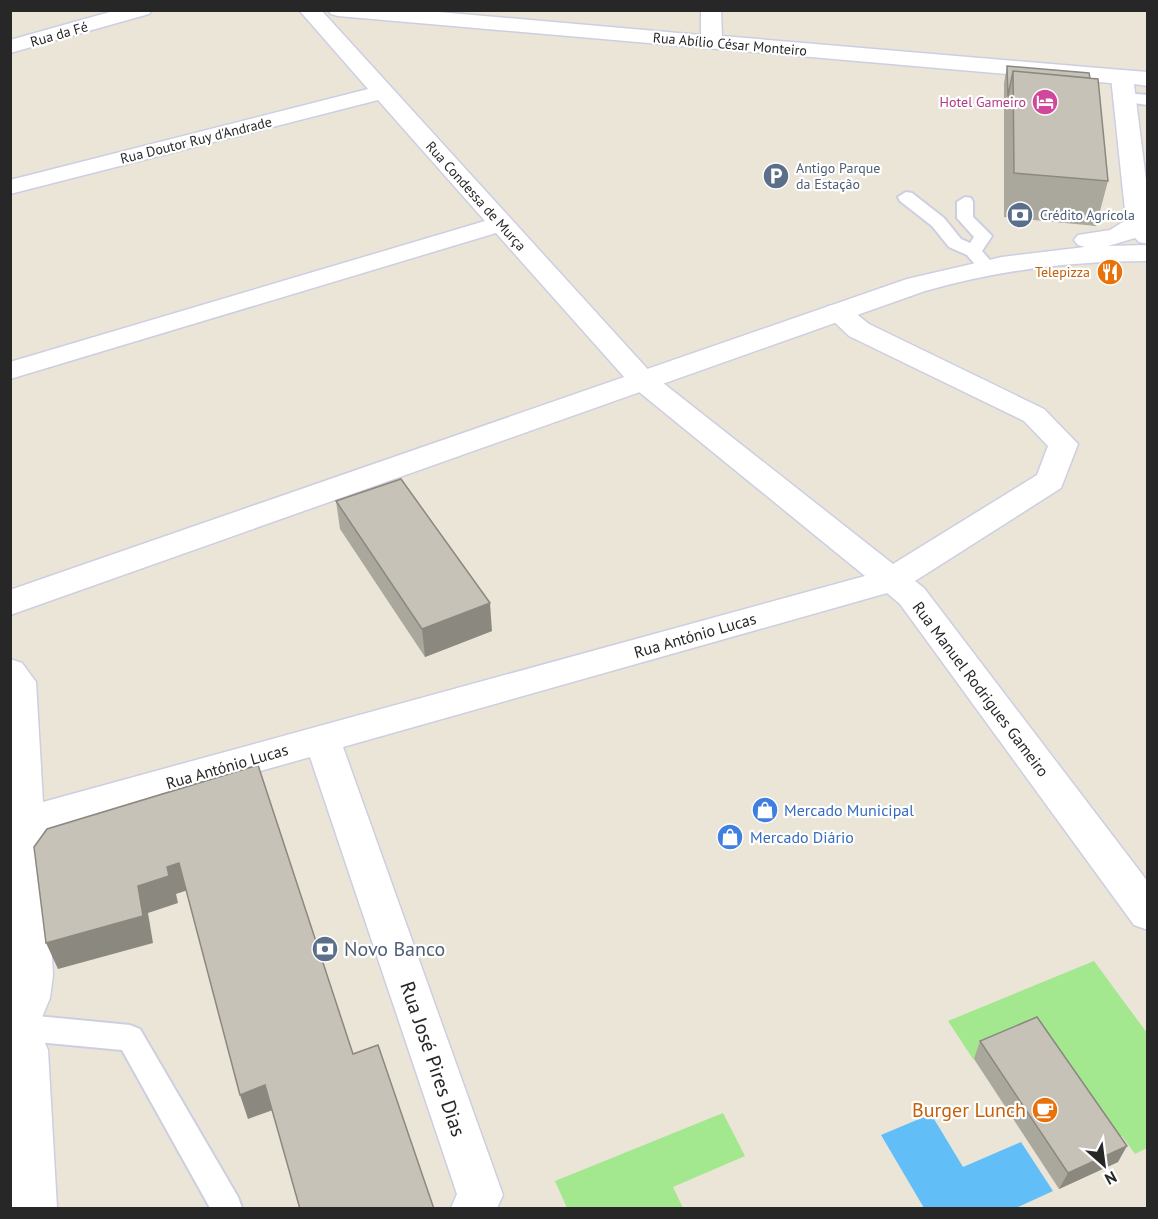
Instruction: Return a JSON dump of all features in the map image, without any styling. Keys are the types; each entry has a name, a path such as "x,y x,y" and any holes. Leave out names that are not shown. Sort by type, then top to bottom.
{"street":[{"name":"Rua da Fé","path":"10,47 142,10"},
{"name":"Rua Condessa de Murça","path":"309,10 637,373"},
{"name":"Rua Abílio César Monteiro","path":"338,10 712,42 1123,88 1148,79"},
{"path":"711,10 712,42"},
{"path":"10,581 637,373 837,312 916,285 979,259 1112,238 1130,230 1143,228 1123,88"},
{"name":"Rua Doutor Ruy d'Andrade","path":"10,187 382,92"},
{"path":"10,371 501,224"},
{"path":"10,603 637,373 926,263 1148,253"},
{"name":"Rua António Lucas","path":"26,822 892,580 1050,481 1063,444 1034,415 860,330 837,312"},
{"name":"Rua Manuel Rodrigues Gameiro","path":"637,373 912,596 1148,913"},
{"path":"10,672 19,682 33,975 32,993 26,1010 13,1030 27,1050 34,1209"},
{"name":"Rua José Pires Dias","path":"322,739 477,1202"}],"lane":[{"path":"1123,88 1148,100"},
{"path":"906,197 938,222 955,243 979,259 983,236 965,218 965,202"},
{"path":"13,1030 130,1038 227,1209"}],"green space":[{"path":"1094,961 1147,1033 1147,1148 1135,1154 1122,1136 1117,1138 1030,1035 973,1059 948,1021"},
{"path":"723,1113 745,1156 673,1187 683,1208 567,1208 555,1181"}],"water":[{"path":"931,1114 963,1167 1021,1142 1053,1191 1016,1208 924,1208 881,1135"}],"building":[{"path":"1007,66 1089,73 1090,78 1013,71 1008,96"},
{"path":"1013,71 1098,79 1108,181 1014,173"},
{"path":"401,479 490,603 422,629 336,501"},
{"path":"258,765 353,1054 378,1045 434,1209 300,1209 265,1085 240,1095 179,863 167,867 169,876 138,886 143,916 46,943 34,847 47,829"},
{"name":"Burger Lunch","path":"1037,1017 1127,1146 1068,1173 980,1041"}],"place":[{"name":"Hotel Gameiro","path":"1045,102"},
{"name":"Antigo Parque da Estação","path":"776,176"},
{"name":"Crédito Agrícola","path":"1020,215"},
{"name":"Telepizza","path":"1110,272"},
{"name":"Mercado Municipal","path":"765,810"},
{"name":"Mercado Diário","path":"730,837"},
{"name":"Novo Banco","path":"325,949"},
{"name":"Burger Lunch","path":"1045,1110"}]}
